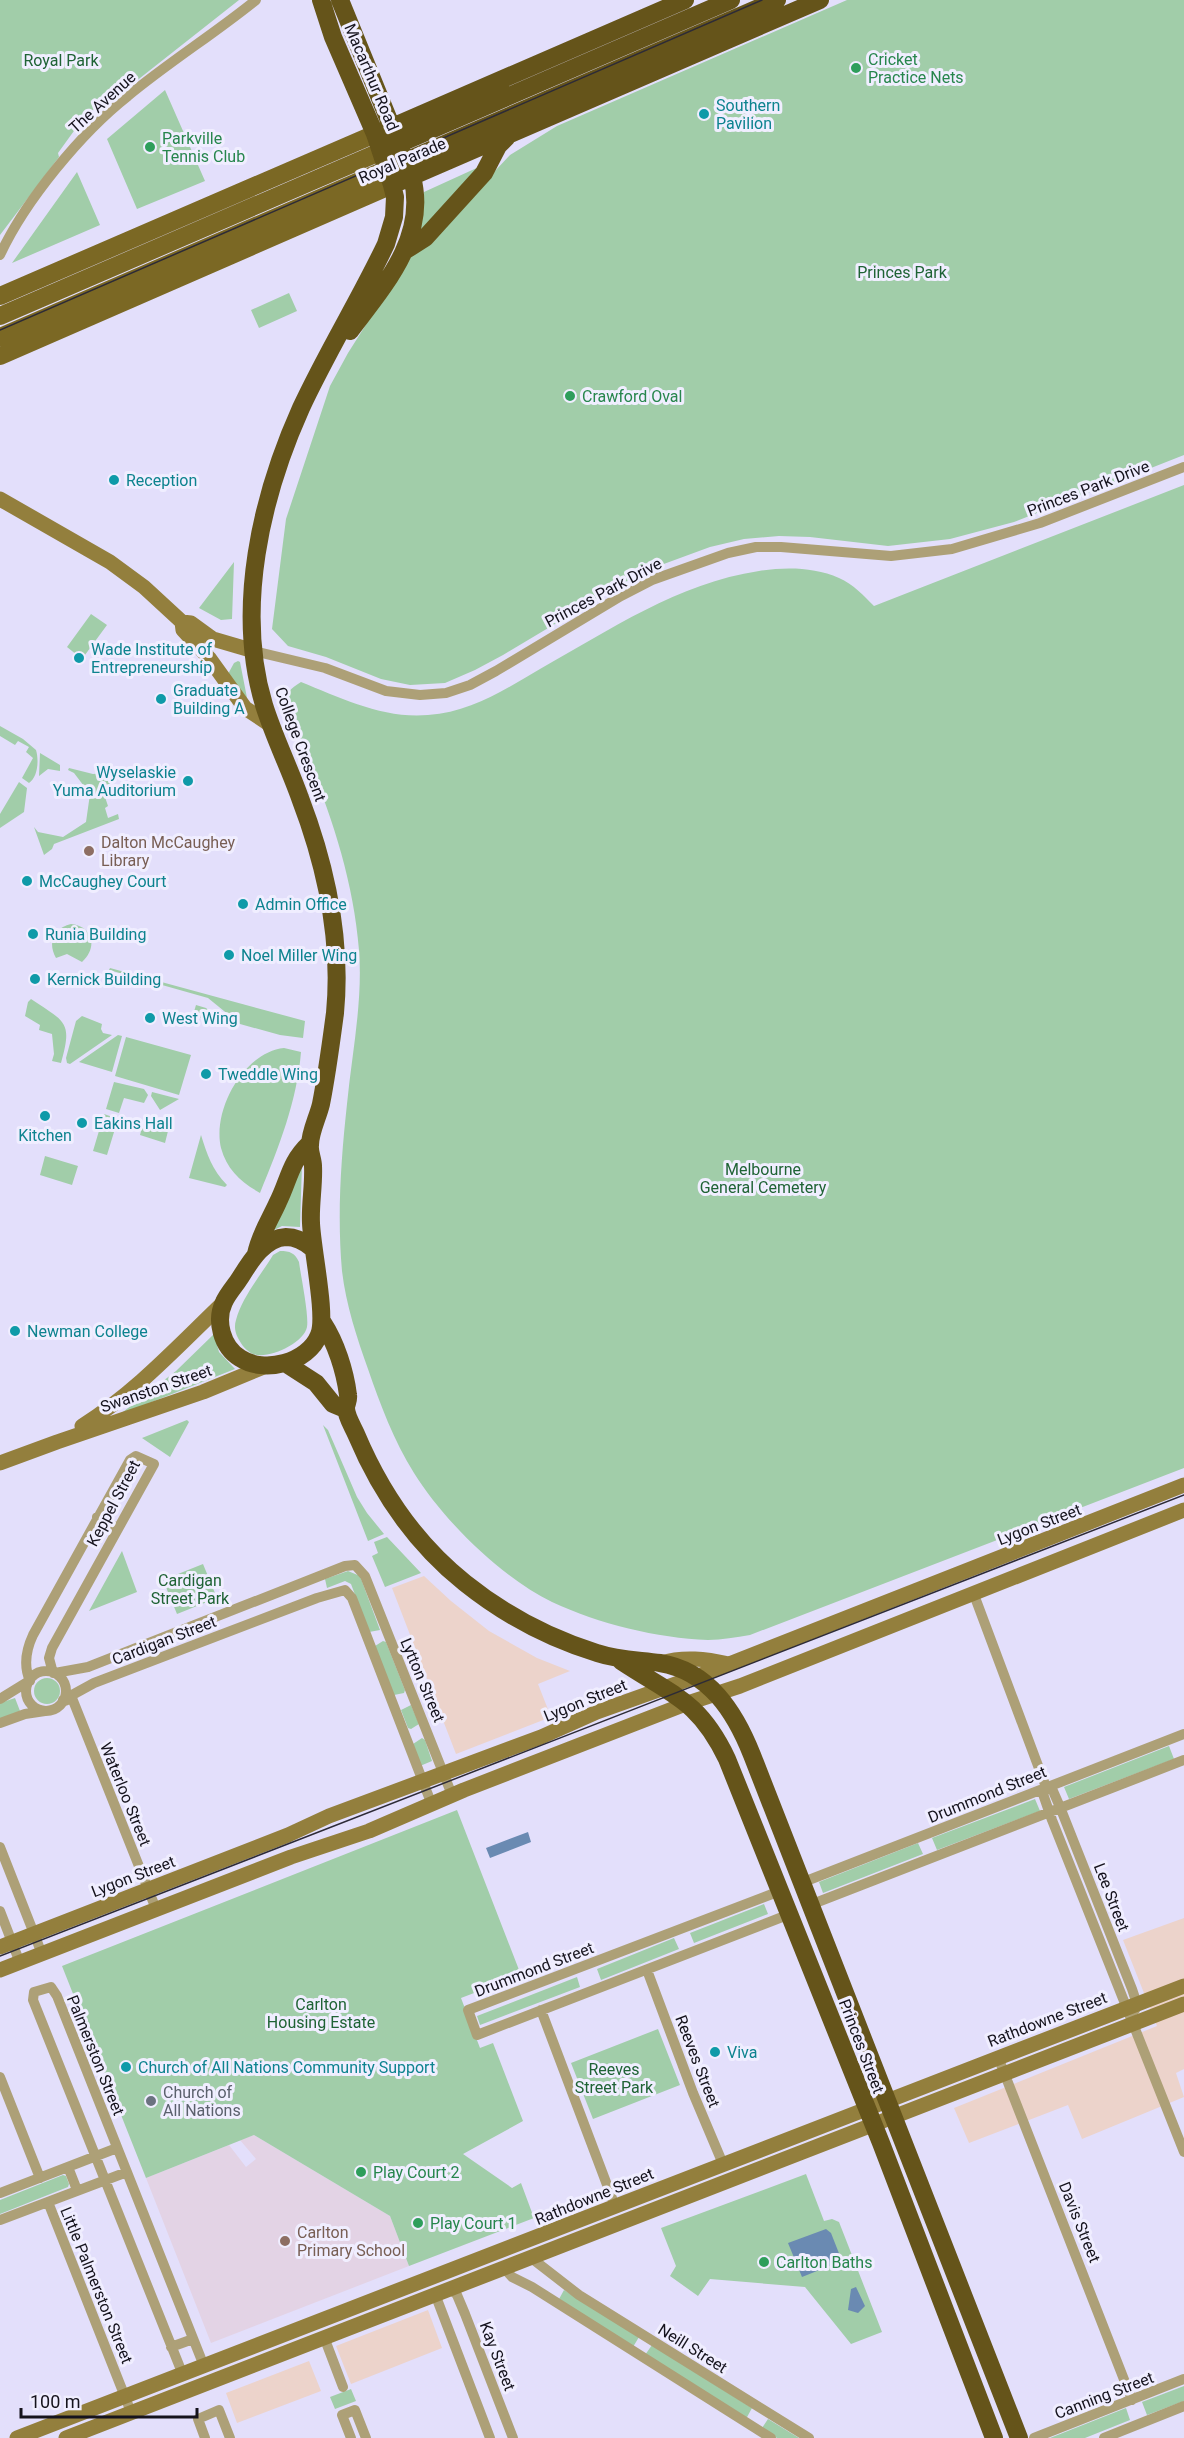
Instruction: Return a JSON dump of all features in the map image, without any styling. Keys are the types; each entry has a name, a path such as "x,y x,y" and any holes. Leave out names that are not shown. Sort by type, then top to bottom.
{"highway":[{"name":"Macarthur Road","path":"321,0 333,37 379,142 395,203 389,237 321,369"},
{"name":"Macarthur Road","path":"340,0 403,152 415,187 415,215 406,250"},
{"name":"Royal Parade","path":"390,177 403,152 540,72 685,0"},
{"name":"Royal Parade","path":"540,72 731,0"},
{"name":"Royal Parade","path":"379,142 403,152 508,135 774,7 818,0"},
{"name":"Royal Parade","path":"403,152 665,58"},
{"path":"321,369 386,283 406,250 422,240 476,181 488,167 500,143 508,135"},
{"name":"College Crescent","path":"312,1248 310,1200 313,1167 309,1144 324,1088 335,1012 334,932 327,883 319,854 260,687 254,651 254,587 268,502 294,424 321,369"},
{"name":"College Crescent","path":"256,1254 259,1239 280,1199 297,1156 309,1144"},
{"path":"323,1323 313,1346 285,1363 266,1366 244,1361 228,1348 222,1336 221,1326 223,1304 256,1254 272,1242 286,1237 303,1241 312,1248 323,1323 333,1338 349,1398 345,1409 366,1457 383,1489 405,1522 464,1582 506,1613 546,1635 619,1660"},
{"path":"285,1363 316,1383 333,1404 345,1409"},
{"name":"Princes Street","path":"619,1660 661,1663 694,1677 716,1693 733,1714 1019,2438"},
{"name":"Princes Street","path":"619,1660 688,1703 703,1719 720,1744 790,1914 994,2438"}],"main road":[{"name":"Royal Parade","path":"2,302 379,142"},
{"name":"Royal Parade","path":"0,337 390,177"},
{"name":"Royal Parade","path":"6,353 390,177"},
{"path":"2,302 17,329 6,353"}],"street":[{"name":"The Avenue","path":"0,255 42,189 98,123 127,96 256,0"},
{"name":"Princes Park Drive","path":"254,651 325,668 386,691 420,695 446,693 470,685 652,580 728,553 756,547 781,547 891,556 952,549 1040,523 1184,467"},
{"path":"0,499 100,555 144,587 182,621 191,623 213,639 254,651"},
{"path":"182,621 183,630 209,658 245,708 272,726"},
{"name":"Swanston Street","path":"57,1442 109,1408 160,1364 223,1304"},
{"name":"Swanston Street","path":"0,1463 203,1392 266,1366"},
{"name":"Keppel Street","path":"29,1681 26,1663 30,1641 130,1460 136,1456 142,1457 154,1464 52,1648 49,1660 54,1673"},
{"name":"Lygon Street","path":"6,1945 288,1835 339,1812 729,1664 1184,1485"},
{"path":"0,1970 330,1842 369,1831 452,1795 688,1703 740,1686 1184,1510"},
{"path":"97,1517 117,1528"},
{"name":"Cardigan Street","path":"54,1673 82,1669 345,1566 356,1565 366,1576"},
{"path":"966,1572 973,1592"},
{"name":"Lytton Street","path":"366,1576 452,1795"},
{"name":"Cardigan Street","path":"63,1701 91,1684 317,1598 345,1590 351,1596 368,1641"},
{"name":"Lee Street","path":"973,1592 995,1656 1046,1787 1053,1791 1055,1809 1073,1875 1099,1942 1131,2006"},
{"path":"239,1608 246,1625"},
{"path":"387,1634 368,1641 432,1805"},
{"path":"147,1643 153,1661"},
{"path":"661,1663 678,1658 712,1660 729,1664"},
{"path":"0,1700 40,1672 54,1673 65,1685 63,1701 54,1709 22,1715 0,1723"},
{"path":"29,1681 27,1692 30,1701 36,1708 45,1710"},
{"path":"394,1704 413,1696"},
{"name":"Waterloo Street","path":"63,1701 72,1698 156,1909"},
{"path":"407,1737 427,1730"},
{"name":"Drummond Street","path":"801,1882 1184,1734"},
{"path":"810,1905 1184,1760"},
{"name":"Lee Street","path":"1055,1809 1081,1860 1112,1939 1131,2006 1132,2025 1184,2152"},
{"path":"0,1847 42,1954"},
{"path":"1073,1875 1081,1860"},
{"name":"Drummond Street","path":"780,1891 468,2010 477,2035 790,1914"},
{"path":"0,1911 6,1945 20,1963"},
{"path":"1099,1942 1112,1939"},
{"name":"Reeves Street","path":"646,1970 693,2093 723,2163"},
{"name":"Rathdowne Street","path":"66,2438 872,2125 890,2109 998,2057 1184,1986"},
{"name":"Palmerston Street","path":"183,2375 33,2000 34,1992 41,1988 51,1987 55,1992 204,2366"},
{"name":"Rathdowne Street","path":"17,2438 865,2108 890,2109 1005,2074 1184,2004"},
{"path":"541,2010 621,2221"},
{"name":"Davis Street","path":"998,2057 1132,2400"},
{"path":"0,2077 39,2178"},
{"path":"0,2193 117,2148"},
{"path":"68,2167 77,2190"},
{"path":"0,2220 127,2172"},
{"name":"Little Palmerston Street","path":"48,2202 131,2412"},
{"path":"530,2257 505,2250 503,2267 512,2277 771,2438"},
{"name":"Neill Street","path":"530,2257 562,2282 809,2438"},
{"path":"436,2276 450,2288"},
{"path":"436,2276 435,2294 490,2438"},
{"path":"551,2300 562,2282"},
{"name":"Kay Street","path":"450,2288 457,2295 465,2314 513,2438"},
{"path":"446,2321 465,2314"},
{"path":"318,2322 343,2387"},
{"path":"636,2353 647,2336"},
{"path":"171,2347 193,2339"},
{"name":"Canning Street","path":"1034,2438 1184,2379"},
{"path":"1104,2438 1184,2406"},
{"path":"205,2438 198,2419 219,2410 230,2438"},
{"path":"351,2438 342,2415 355,2410 366,2438"}],"shaded area":[{"path":"424,1576 489,1631 537,1658 570,1671 538,1684 551,1717 456,1754 392,1588"},
{"path":"1184,1918 1184,2069 1176,2073 1184,2097 1082,2139 1068,2105 969,2143 954,2108 1157,2026 1123,1940"},
{"name":"Carlton Primary School","path":"254,2135 390,2216 409,2266 211,2343 146,2178 229,2145 246,2167 256,2159 240,2140"},
{"path":"428,2310 442,2348 351,2384 336,2346"},
{"path":"309,2361 321,2391 237,2423 226,2393"}],"green space":[{"name":"Royal Park","path":"0,0 239,0 102,108 100,105 84,117 58,153 59,157 0,235"},
{"name":"Princes Park","path":"847,0 1184,0 1184,455 1014,522 950,539 888,546 810,537 779,536 744,539 710,547 642,572 503,655 445,683 410,685 381,679 326,657 288,646 272,629 286,519 330,386 348,353 412,252 431,239 510,155 557,126"},
{"name":"Parkville Tennis Club","path":"165,90 205,181 137,209 107,139"},
{"path":"481,166 420,235 424,192"},
{"path":"77,172 100,225 12,263"},
{"path":"289,293 297,311 259,328 251,310"},
{"name":"Melbourne General Cemetery","path":"1184,485 1184,1468 750,1635 708,1640 649,1633 589,1617 552,1602 513,1578 494,1563 457,1528 426,1491 394,1435 352,1321 342,1271 340,1208 341,1167 360,988 359,950 342,855 322,794 285,705 286,697 291,689 301,682 347,701 395,714 428,715 459,710 487,699 645,610 700,586 729,577 779,569 810,570 829,574 844,581 858,590 874,606"},
{"path":"234,562 232,619 221,620 199,608"},
{"path":"91,614 107,625 82,659 67,647"},
{"path":"238,661 248,703 228,674 234,663"},
{"path":"0,726 23,739 36,750 37,768 29,783 22,778 33,758 26,752 29,747 18,741 15,745 0,736"},
{"path":"40,753 60,765 60,771 48,769 39,776"},
{"path":"69,768 93,774 106,773 113,791 104,794 108,806 105,808 108,818 118,814 119,819 54,844 52,849 44,855 34,827 38,832 63,837 86,822 90,794 74,773 68,770"},
{"path":"19,782 27,788 24,812 0,828 0,814"},
{"path":"71,924 84,929 91,938 90,950 82,962 67,954 56,958 53,952 52,941 56,932"},
{"path":"110,968 305,1021 303,1038 280,1035 240,1024 208,998 109,970"},
{"path":"31,999 59,1018 66,1030 65,1049 61,1063 52,1061 54,1054 52,1034 39,1030 40,1025 25,1016 28,1002"},
{"path":"196,1005 206,1008 221,1022 221,1025 193,1015"},
{"path":"82,1016 102,1024 103,1033 112,1035 70,1064 67,1063 66,1058 76,1021"},
{"path":"118,1035 122,1036 112,1072 79,1062"},
{"path":"126,1037 191,1055 179,1095 115,1076"},
{"path":"284,1048 301,1052 299,1070 286,1124 260,1193 241,1180 227,1163 221,1148 219,1133 221,1117 234,1085 244,1071 269,1052"},
{"path":"114,1082 144,1089 148,1095 144,1103 124,1098 119,1113 106,1109"},
{"path":"152,1092 179,1099 160,1110 151,1096"},
{"path":"104,1114 118,1119 107,1155 93,1151"},
{"path":"143,1124 168,1131 165,1143 140,1135"},
{"path":"201,1135 214,1168 227,1185 225,1187 189,1178"},
{"path":"45,1156 78,1166 72,1185 40,1175"},
{"path":"302,1164 300,1227 282,1226 272,1231"},
{"path":"280,1251 292,1253 299,1262 307,1327 299,1339 284,1349 267,1355 253,1354 239,1340 235,1322 252,1286 273,1255"},
{"path":"214,1334 219,1352 235,1369 119,1415 176,1371"},
{"path":"187,1420 189,1422 170,1457 142,1438"},
{"path":"323,1425 328,1430 357,1497 384,1534 368,1541"},
{"path":"387,1537 421,1573 385,1587 372,1556 378,1553 374,1542"},
{"path":"122,1551 137,1592 89,1611"},
{"name":"Cardigan Street Park","path":"203,1564 217,1598 177,1614 163,1580"},
{"path":"348,1571 360,1576 380,1630 369,1632 351,1584 345,1581 327,1588 325,1579"},
{"path":"383,1641 386,1642 405,1690 404,1693 394,1695 375,1646"},
{"path":"47,1678 56,1682 60,1691 56,1700 47,1704 38,1700 34,1691 38,1682"},
{"path":"15,1698 20,1711 0,1719 0,1703"},
{"path":"411,1705 419,1724 411,1729 408,1728 401,1710"},
{"path":"422,1738 425,1740 432,1761 420,1766 413,1744"},
{"path":"1169,1746 1174,1759 1069,1799 1064,1787"},
{"path":"1035,1799 1040,1811 937,1850 932,1838"},
{"name":"Carlton Housing Estate","path":"457,1810 521,1975 461,1998 480,2048 493,2043 523,2121 463,2154 512,2188 521,2183 534,2218 409,2266 390,2216 254,2135 146,2178 62,1966"},
{"path":"918,1843 923,1854 823,1893 819,1882"},
{"path":"764,1904 768,1914 694,1943 690,1933"},
{"path":"674,1938 679,1949 601,1980 597,1969"},
{"path":"577,1977 580,1987 480,2025 477,2016"},
{"name":"Reeves Street Park","path":"658,2029 680,2085 593,2119 571,2063"},
{"name":"Carlton Baths","path":"806,2174 824,2221 832,2219 839,2222 882,2332 851,2344 805,2287 710,2279 698,2296 670,2276 676,2266 661,2228"},
{"path":"63,2175 66,2176 68,2187 0,2214 0,2200"},
{"path":"564,2290 639,2337 633,2347 558,2301"},
{"path":"652,2345 752,2408 746,2419 645,2355"},
{"path":"1184,2386 1184,2401 1147,2415 1142,2402"},
{"path":"351,2389 356,2401 335,2409 330,2397"},
{"path":"1126,2408 1130,2420 1085,2438 1050,2438"},
{"path":"768,2419 799,2438 777,2438 762,2428"}],"water":[{"path":"528,1832 531,1842 490,1858 486,1848"},
{"path":"826,2229 831,2233 842,2261 802,2277 788,2243"},
{"path":"856,2287 865,2306 858,2313 848,2310 851,2289"}],"tram line":[{"path":"0,330 762,0"},
{"path":"0,1956 1184,1495"}],"place":[{"name":"Cricket Practice Nets","path":"856,68"},
{"name":"Southern Pavilion","path":"704,114"},
{"name":"Parkville Tennis Club","path":"150,147"},
{"name":"Crawford Oval","path":"570,396"},
{"name":"Reception","path":"114,480"},
{"name":"Wade Institute of Entrepreneurship","path":"79,658"},
{"name":"Graduate Building A","path":"161,699"},
{"name":"Wyselaskie Yuma Auditorium","path":"188,781"},
{"name":"Dalton McCaughey Library","path":"89,851"},
{"name":"McCaughey Court","path":"27,881"},
{"name":"Admin Office","path":"243,904"},
{"name":"Runia Building","path":"33,934"},
{"name":"Noel Miller Wing","path":"229,955"},
{"name":"Kernick Building","path":"35,979"},
{"name":"West Wing","path":"150,1018"},
{"name":"Tweddle Wing","path":"206,1074"},
{"name":"Kitchen","path":"45,1116"},
{"name":"Eakins Hall","path":"82,1123"},
{"name":"Newman College","path":"15,1331"},
{"name":"Viva","path":"715,2052"},
{"name":"Church of All Nations Community Support","path":"126,2067"},
{"name":"Church of All Nations","path":"151,2101"},
{"name":"Play Court 2","path":"361,2172"},
{"name":"Play Court 1","path":"418,2223"},
{"name":"Carlton Primary School","path":"285,2241"},
{"name":"Carlton Baths","path":"764,2262"}]}
